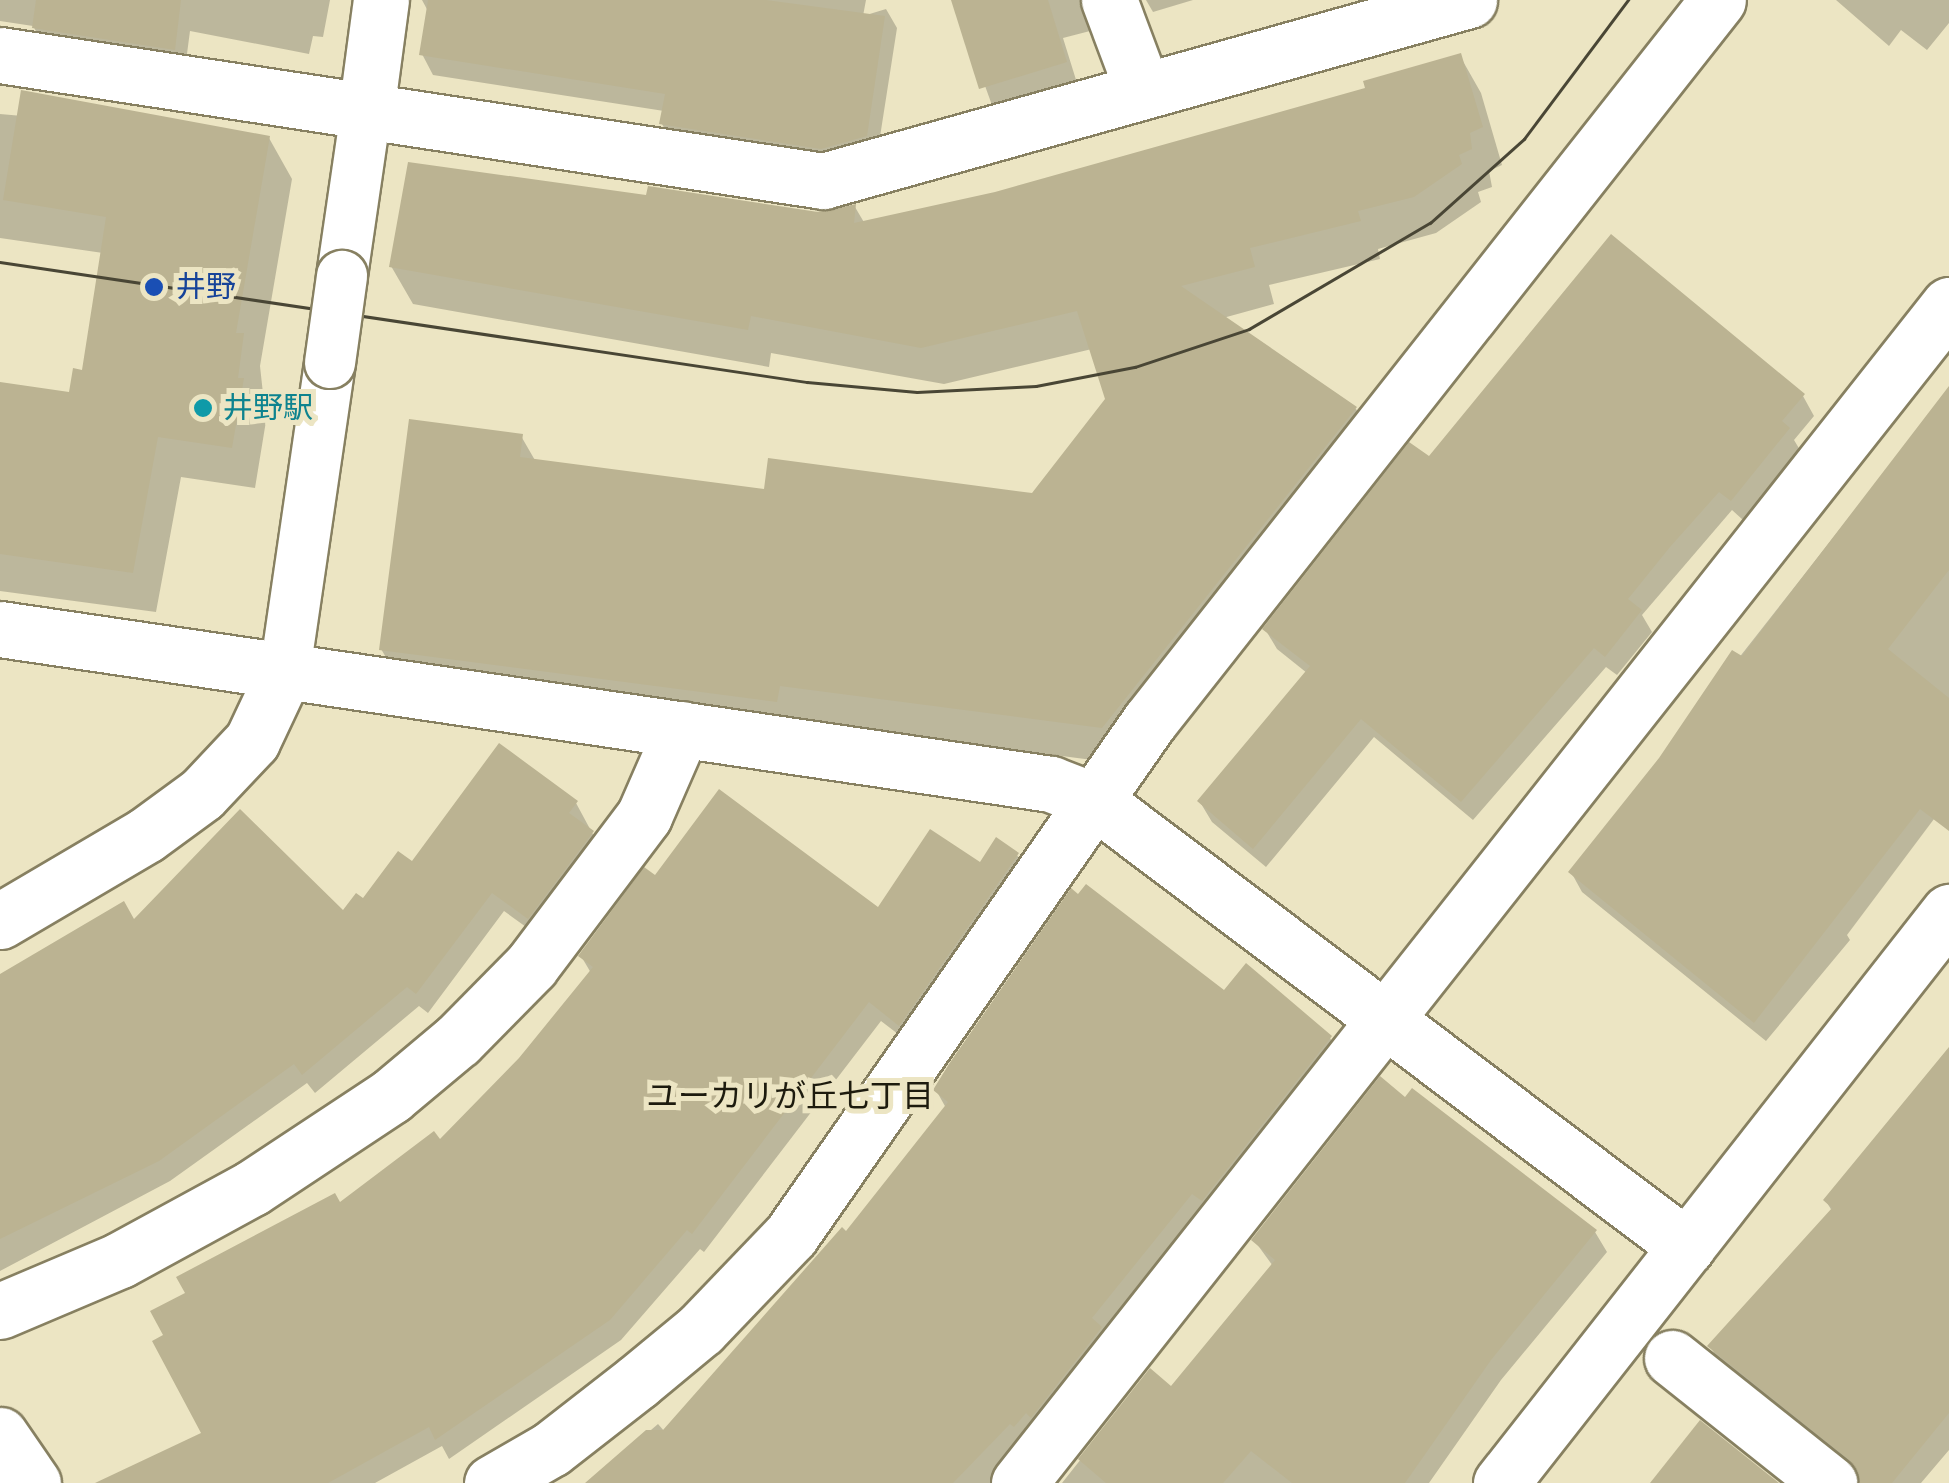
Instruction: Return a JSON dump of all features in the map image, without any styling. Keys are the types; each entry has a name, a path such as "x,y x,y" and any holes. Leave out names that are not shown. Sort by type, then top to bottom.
{"street":[{"path":"0,921 146,835 202,794 252,741 284,672 381,0"},
{"path":"1108,0 1143,92"},
{"path":"0,55 823,181 1470,0"},
{"path":"492,1483 550,1449 701,1329 791,1235 1162,706 1718,0"},
{"path":"1019,1483 1949,305"},
{"path":"0,630 1051,784 1095,801 1687,1246"},
{"path":"0,1311 120,1260 252,1188 391,1096 458,1040 532,966 644,816 682,730"},
{"path":"1502,1483 1949,912"},
{"path":"1672,1358 1829,1483"},
{"path":"0,1436 33,1483"}],"building":[{"path":"36,0 181,0 175,50 32,28"},
{"path":"428,0 766,0 885,16 867,136 821,149 659,124 665,94 419,55"},
{"path":"951,0 1048,0 1067,62 979,89"},
{"path":"1461,53 1483,127 1470,133 1472,149 1459,155 1462,164 1414,197 1358,211 1361,221 1250,248 1255,267 1181,286 1357,407 1102,728 780,686 777,702 379,650 409,419 523,434 520,457 764,489 768,458 1032,493 1105,399 1077,311 921,348 751,316 748,330 389,267 408,162 646,195 648,186 818,212 856,204 854,223 995,192 1365,88 1363,81"},
{"path":"21,90 270,136 236,333 244,333 238,378 244,378 232,448 158,437 133,573 0,554 0,382 69,392 73,368 82,370 106,217 3,200"},
{"path":"1611,234 1805,394 1782,421 1790,428 1731,501 1719,492 1670,547 1628,599 1642,610 1605,657 1594,648 1461,802 1361,719 1253,849 1197,801 1310,666 1262,629 1409,442 1429,456"},
{"path":"1949,386 1949,570 1888,649 1949,698 1949,831 1920,809 1754,1023 1568,872 1659,758 1732,650 1742,656"},
{"path":"499,743 578,801 569,813 594,831 528,919 492,893 416,994 407,987 302,1075 294,1064 159,1161 0,1239 0,974 124,901 134,919 240,809 343,910 356,893 363,898 398,851 412,861"},
{"path":"719,789 878,907 930,829 980,862 996,837 1019,853 899,1026 869,1002 692,1234 687,1230 610,1320 435,1440 429,1427 328,1483 95,1483 201,1433 152,1341 163,1335 150,1311 185,1293 176,1277 335,1193 340,1202 434,1131 440,1139 519,1058 593,967 578,956 644,867 655,875"},
{"path":"1086,884 1224,990 1246,963 1332,1036 1202,1201 1192,1194 1092,1318 1102,1327 1031,1418 1026,1413 1014,1427 1010,1424 953,1483 585,1483 646,1430 663,1430 842,1227 846,1231 948,1102 933,1090 949,1064 1071,888 1078,894"},
{"path":"1949,1047 1949,1413 1892,1483 1860,1483 1848,1459 1707,1346 1832,1208 1823,1200"},
{"path":"1380,1076 1405,1097 1412,1088 1597,1230 1491,1360 1405,1483 1292,1483 1251,1451 1223,1483 1106,1483 1078,1459 1150,1368 1171,1386 1275,1260 1251,1240"},
{"path":"1700,1420 1779,1483 1650,1483"}],"tram line":[{"path":"0,262 807,382 917,392 1036,386 1135,367 1249,329 1430,223 1524,139 1628,0"}],"place":[{"name":"井野","path":"154,287"},
{"name":"井野駅","path":"203,408"}],"district":[{"name":"ユーカリが丘七丁目","path":"790,1096"}]}
